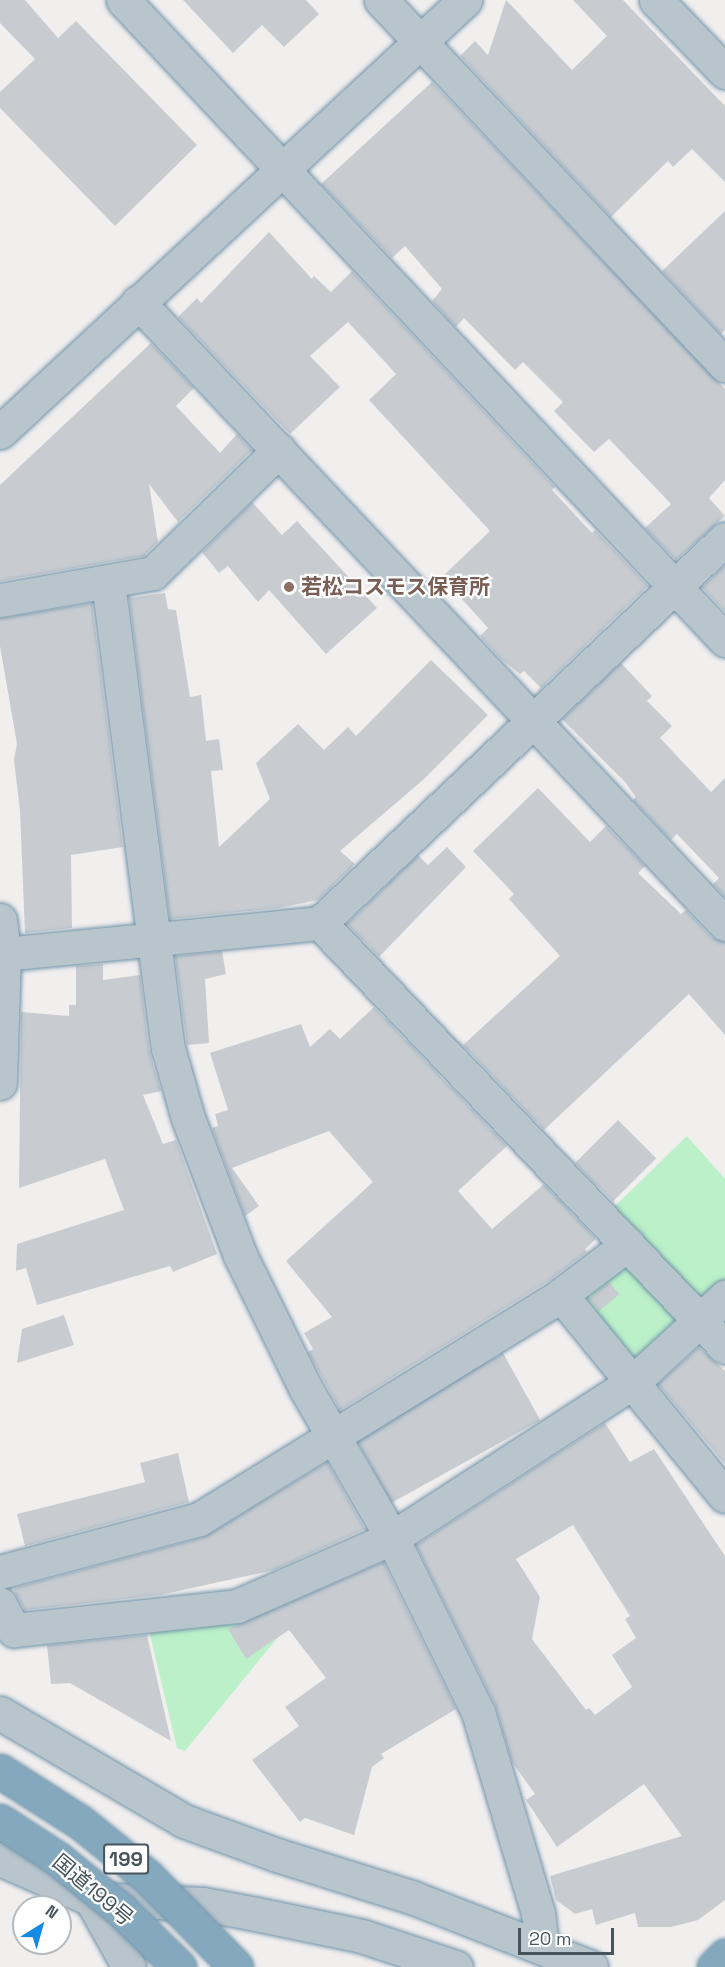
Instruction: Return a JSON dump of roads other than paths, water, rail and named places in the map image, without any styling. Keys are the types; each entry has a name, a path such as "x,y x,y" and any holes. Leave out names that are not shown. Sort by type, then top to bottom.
{"highway":[{"name":"国道199号","path":"0,1771 80,1822 147,1876 236,1967"},
{"name":"国道199号","path":"0,1821 58,1859 120,1909 179,1967"},
{"path":"714,1967 725,1956"}],"street":[{"path":"123,0 725,640"},
{"path":"381,0 725,365"},
{"path":"0,432 280,168 465,0"},
{"path":"656,0 725,72"},
{"path":"138,302 530,720 725,924"},
{"path":"0,600 153,573 279,450"},
{"path":"4,954 153,942 320,923 530,720 725,539"},
{"path":"108,582 168,1048 188,1118 240,1255 333,1437 392,1538 478,1712 533,1892 542,1948"},
{"path":"0,920 4,954 0,1083"},
{"path":"320,923 725,1347"},
{"path":"0,1572 199,1519 561,1295 628,1244"},
{"path":"561,1295 725,1496"},
{"path":"0,1604 15,1630 237,1605 392,1538 632,1383 725,1296"},
{"path":"0,1713 184,1821 277,1855 414,1898 591,1967"},
{"path":"0,1859 90,1899 203,1904 362,1936 456,1967"},
{"path":"90,1899 129,1967"}],"place":[{"name":"若松コスモス保育所","path":"289,587"}]}
